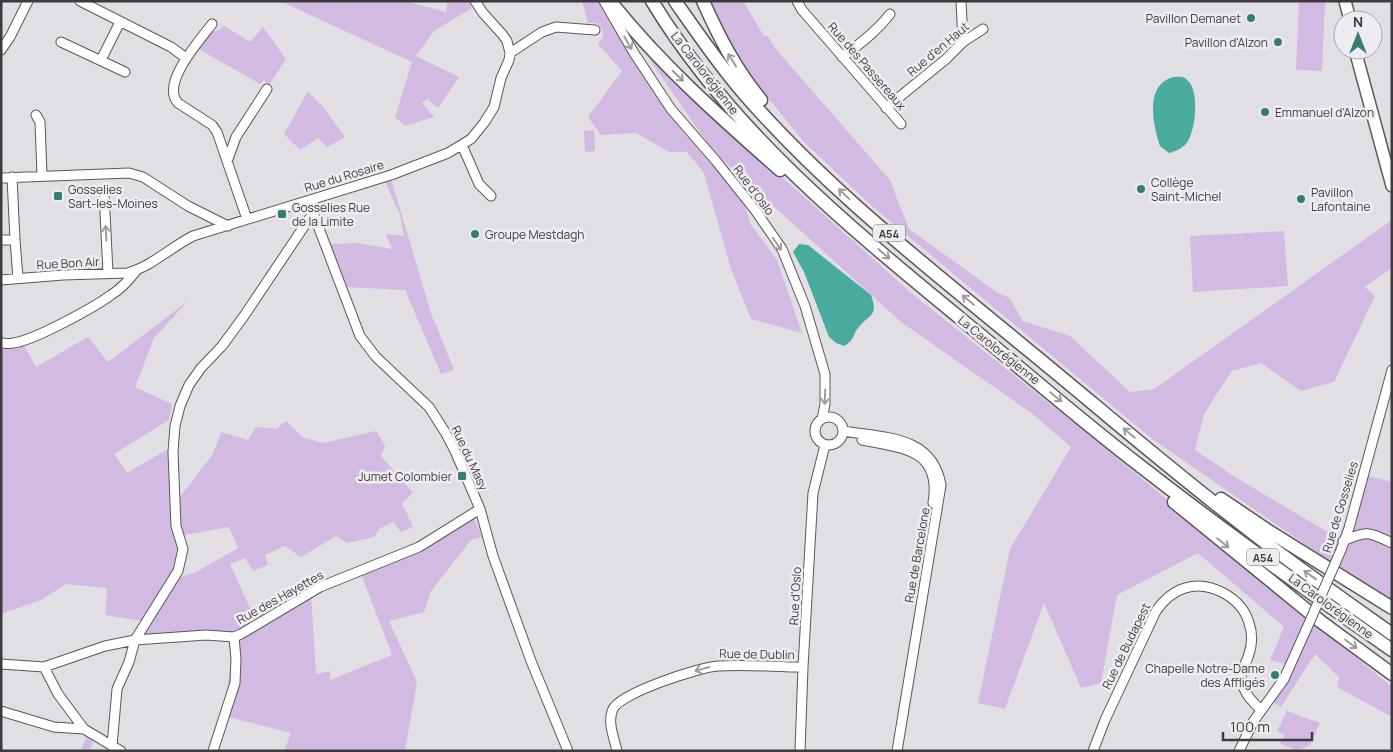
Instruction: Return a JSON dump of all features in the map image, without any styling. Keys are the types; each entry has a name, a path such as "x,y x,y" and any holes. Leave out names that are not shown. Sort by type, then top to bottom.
{"highway":[{"path":"610,1 638,36 691,88 829,214 847,222"},
{"name":"La Carolorégienne","path":"652,1 692,59 768,147 899,268 1136,463 1232,535 1392,650"},
{"name":"La Carolorégienne","path":"675,1 708,48 742,90 778,129 855,204 1166,464 1241,524 1392,634"},
{"path":"703,1 720,40 732,61 753,91 774,116 778,129"},
{"path":"1136,463 1144,478 1320,621 1392,674"},
{"path":"1166,464 1182,470 1267,530 1392,608"}],"main road":[{"path":"1358,60 1384,150 1392,170"},
{"path":"1362,60 1392,186"}],"street":[{"path":"1,50 10,37 28,1"},
{"path":"80,1 170,47 186,58"},
{"path":"475,1 507,41 510,53 542,32 556,28 595,30"},
{"name":"Rue d'Oslo","path":"604,1 634,53 671,109 749,203 782,249 805,306 825,374 825,404 822,419"},
{"name":"Rue des Passereaux","path":"797,1 802,10 901,124"},
{"path":"961,1 963,42"},
{"path":"842,57 870,35 890,14"},
{"path":"101,60 120,22"},
{"path":"212,24 186,58 173,88 175,100 212,125 217,132 247,220"},
{"name":"Rue d'en Haut","path":"886,108 946,60 963,42 983,29"},
{"path":"61,42 125,72"},
{"name":"Rue du Rosaire","path":"136,271 186,239 417,165 448,153 462,145 478,130 494,107 501,78 510,53"},
{"path":"228,160 236,137 267,89"},
{"path":"36,115 40,122 42,175"},
{"path":"217,132 236,137"},
{"path":"462,145 479,184 491,196"},
{"path":"1,178 129,173 143,177 188,206 228,226"},
{"path":"12,177 18,278"},
{"path":"104,192 108,274"},
{"name":"Rue du Masy","path":"309,200 360,336 376,357 417,394 433,414 455,450 480,509 493,556 531,662 568,751"},
{"path":"113,748 117,689 129,662 135,640 178,571 183,549 176,526 173,452 175,426 180,406 189,386 201,368 222,346 244,316 313,213"},
{"path":"1,240 15,240"},
{"path":"1,343 14,343 31,338 73,317 111,296 136,271"},
{"name":"Rue Bon Air","path":"1,280 136,271"},
{"name":"Rue de Gosselies","path":"1239,751 1253,722 1284,679 1342,546 1392,370"},
{"path":"831,417 836,419 842,426 843,434 836,444 825,445 815,435 816,426 822,419 831,417"},
{"name":"Rue de Barcelone","path":"843,434 908,449 918,454 926,462 933,474 934,498 891,751"},
{"name":"Rue de Barcelone","path":"843,434 911,443 931,458 939,471 941,485 897,751"},
{"name":"Rue d'Oslo","path":"800,751 813,493 825,445"},
{"name":"Rue des Hayettes","path":"44,667 105,646 135,640 206,635 234,636 320,588 419,547 480,509"},
{"path":"1342,546 1363,533 1373,534 1392,543"},
{"name":"Rue de Budapest","path":"1093,751 1105,720 1156,611 1163,601 1185,588 1199,586 1213,588 1226,594 1245,613 1252,640 1248,659 1241,672 1241,680 1248,697 1261,710"},
{"path":"213,751 235,683 236,659 234,636"},
{"path":"1,664 44,667 58,694 84,729 113,748 121,751"},
{"name":"Rue de Dublin","path":"617,751 611,728 612,710 619,701 640,691 677,676 716,666 803,668"},
{"path":"1,711 54,727 84,729"}],"shaded area":[{"path":"280,1 411,1 412,3 446,12 447,1 469,1 472,8 434,31 416,56 459,77 438,108 427,99 422,103 434,117 405,126 395,117 412,62"},
{"path":"582,1 600,1 619,33 742,198 751,225 777,260 802,333 751,319 731,269 704,173 687,152 669,152 636,133 601,135 588,117 622,71 598,44 603,37 603,30 597,23 588,23"},
{"path":"710,1 743,1 764,36 768,36 775,48 890,180 909,229 998,293 1010,298 1023,321 1070,336 1130,392 1154,389 1392,220 1392,268 1365,287 1375,296 1334,382 1301,391 1261,363 1232,371 1204,414 1195,450 1235,477 1343,541 1332,563 1151,438 873,207 804,142 748,73 732,49"},
{"path":"1299,1 1325,1 1322,71 1296,70"},
{"path":"224,26 250,42 263,27 286,59 269,85 264,80 260,84 197,48 213,31 217,31"},
{"path":"648,57 910,292 1099,443 1392,687 1392,717 1337,687 1339,677 1315,654 1281,707 1268,699 1289,665 1270,660 1284,627 1198,553 1117,595 1101,683 1081,688 1044,603 1005,709 978,703 1010,549 1071,447 1034,415 901,322 712,150"},
{"path":"1174,77 1183,77 1190,84 1195,99 1195,118 1188,141 1182,147 1169,153 1160,146 1153,117 1153,106 1158,88 1164,81"},
{"path":"308,91 324,108 345,137 327,147 318,138 300,150 284,134"},
{"path":"594,130 595,151 585,152 584,131"},
{"path":"383,177 391,179 431,313 454,370 441,374 405,290 346,287 329,244 356,243 392,249 386,234 404,236 400,215"},
{"path":"1284,231 1288,286 1193,292 1190,236"},
{"path":"799,244 808,245 871,295 874,307 872,314 858,328 850,342 844,346 836,343 829,337 804,272 793,252"},
{"path":"188,301 154,338 135,387 172,404 169,420 114,454 127,473 173,446 179,498 213,454 221,432 248,440 256,427 276,429 286,421 302,437 323,443 376,431 385,446 381,456 413,493 402,503 413,527 401,532 393,522 379,529 374,537 347,543 336,536 301,557 285,546 265,555 268,565 253,571 245,558 230,564 256,621 311,593 316,674 330,671 330,680 392,655 360,571 424,544 472,514 482,537 471,540 431,591 424,612 389,621 417,682 405,751 284,751 291,733 224,716 234,637 135,640 142,621 105,615 107,588 66,584 41,600 1,614 1,349 24,345 36,367 88,337 108,362","holes":["229,527 238,548 198,571 173,580 178,571 179,536"]},
{"path":"1364,475 1392,482 1392,539 1358,529 1346,539"},
{"path":"1363,533 1392,546 1392,606 1337,571 1347,544"},
{"path":"1287,711 1320,723 1310,745 1297,751 1280,743 1285,735 1277,731"},
{"path":"88,731 95,735 90,751 81,751"}],"place":[{"name":"Pavillon Demanet","path":"1251,18"},
{"name":"Pavillon d'Alzon","path":"1278,42"},
{"name":"Emmanuel d'Alzon","path":"1265,112"},
{"name":"Collège Saint-Michel","path":"1141,189"},
{"name":"Gosselies Sart-les-Moines","path":"58,196"},
{"name":"Pavillon Lafontaine","path":"1301,199"},
{"name":"Gosselies Rue de la Limite","path":"282,214"},
{"name":"Groupe Mestdagh","path":"475,234"},
{"name":"Jumet Colombier","path":"462,476"},
{"name":"Chapelle Notre-Dame des Affligés","path":"1275,675"}]}
